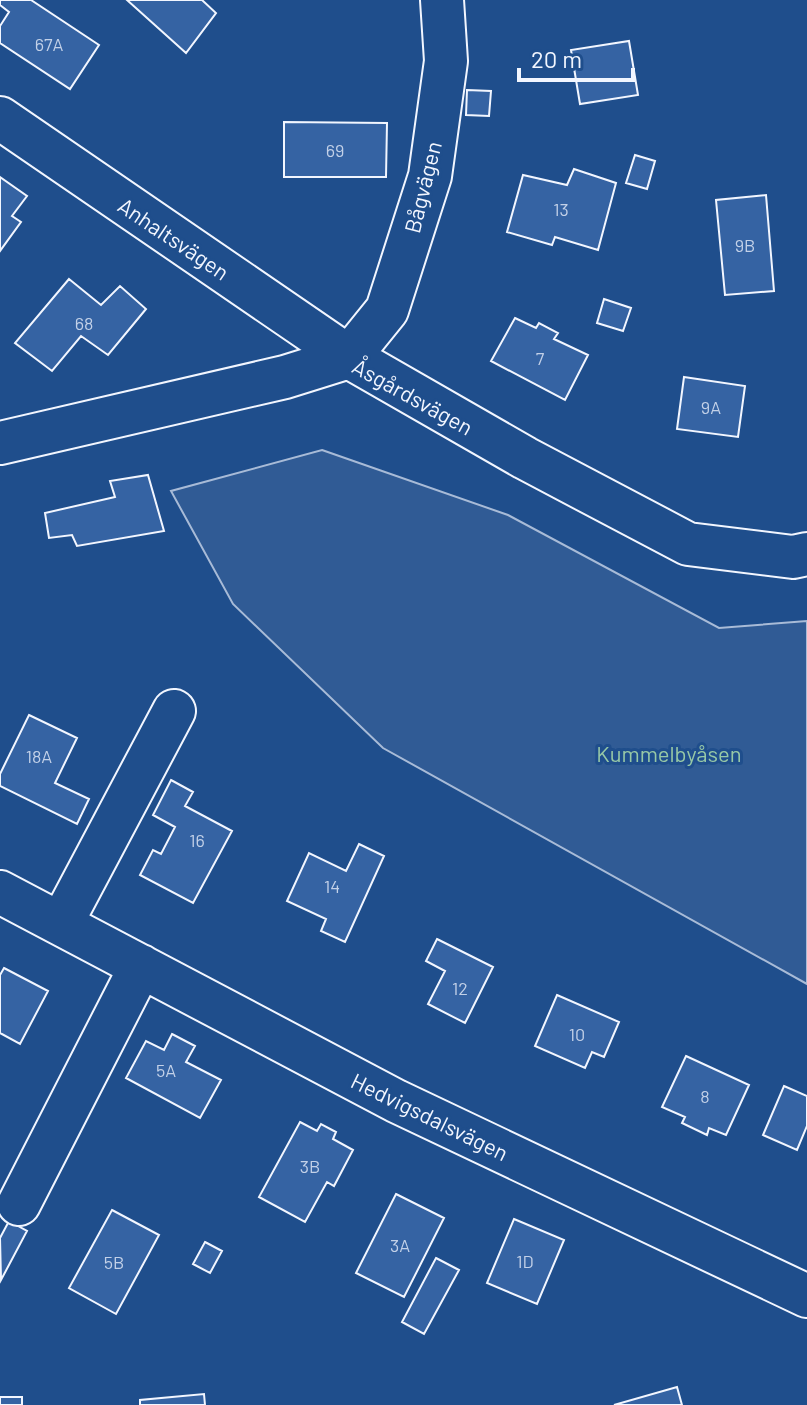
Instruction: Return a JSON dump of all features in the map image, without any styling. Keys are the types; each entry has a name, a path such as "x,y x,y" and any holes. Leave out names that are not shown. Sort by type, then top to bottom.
{"street":[{"name":"Bågvägen","path":"349,357 387,310 430,176 446,61 442,0"},
{"name":"Anhaltsvägen","path":"0,118 349,357"},
{"name":"Åsgårdsvägen","path":"0,443 285,377 349,357 525,458 688,544 793,557 807,554"},
{"path":"61,924 174,711"},
{"name":"Hedvigsdalsvägen","path":"0,892 396,1101 807,1296"},
{"path":"19,1204 141,966"}],"green space":[{"name":"Kummelbyåsen","path":"322,450 508,515 719,628 807,621 807,984 383,748 233,604 171,491"}],"building":[{"path":"0,0 31,0 99,45 70,89 0,43 0,26 9,12 0,5"},
{"path":"127,0 202,0 216,13 186,53"},
{"path":"629,41 638,95 580,104 571,50"},
{"path":"467,90 491,91 489,116 466,115"},
{"path":"284,122 387,123 386,177 284,177"},
{"path":"635,155 655,161 647,189 626,183"},
{"path":"574,169 616,183 598,250 555,237 552,245 507,232 523,175 567,185"},
{"path":"0,177 27,196 12,216 21,222 0,251"},
{"path":"766,195 774,291 725,295 716,200"},
{"path":"69,279 101,305 120,286 146,309 108,355 81,336 52,371 15,343"},
{"path":"604,299 631,308 623,331 597,323"},
{"path":"515,318 536,328 539,323 558,333 554,339 588,355 565,400 491,361"},
{"path":"684,377 745,386 738,437 677,429"},
{"path":"148,475 164,531 77,546 72,535 49,538 45,513 115,497 110,481"},
{"path":"29,715 77,738 55,783 89,799 77,824 0,786 0,774"},
{"path":"171,780 193,792 185,806 232,831 193,903 140,875 153,850 161,854 175,827 153,815"},
{"path":"359,844 384,856 345,942 321,931 326,919 287,901 309,853 346,871"},
{"path":"437,939 493,967 465,1023 428,1004 445,971 426,961"},
{"path":"4,968 48,991 20,1044 0,1033 0,975"},
{"path":"557,995 619,1022 604,1057 592,1052 585,1068 535,1046"},
{"path":"172,1034 195,1046 186,1062 221,1080 200,1118 126,1078 146,1041 164,1050"},
{"path":"686,1056 749,1085 726,1135 709,1128 707,1135 682,1123 685,1117 662,1107"},
{"path":"784,1086 807,1096 807,1126 797,1150 763,1135"},
{"path":"300,1122 317,1131 321,1124 336,1132 333,1139 353,1150 334,1186 327,1182 305,1222 259,1197"},
{"path":"396,1194 444,1218 404,1297 356,1273"},
{"path":"112,1210 159,1235 116,1314 69,1288"},
{"path":"514,1219 564,1240 537,1304 487,1283"},
{"path":"9,1221 27,1231 1,1280 0,1238"},
{"path":"205,1242 222,1251 210,1273 193,1264"},
{"path":"436,1258 459,1270 424,1334 402,1322"},
{"path":"677,1387 682,1405 614,1405"},
{"path":"204,1394 205,1405 140,1405 140,1400"},
{"path":"0,1397 22,1397 22,1405 0,1405"}]}
